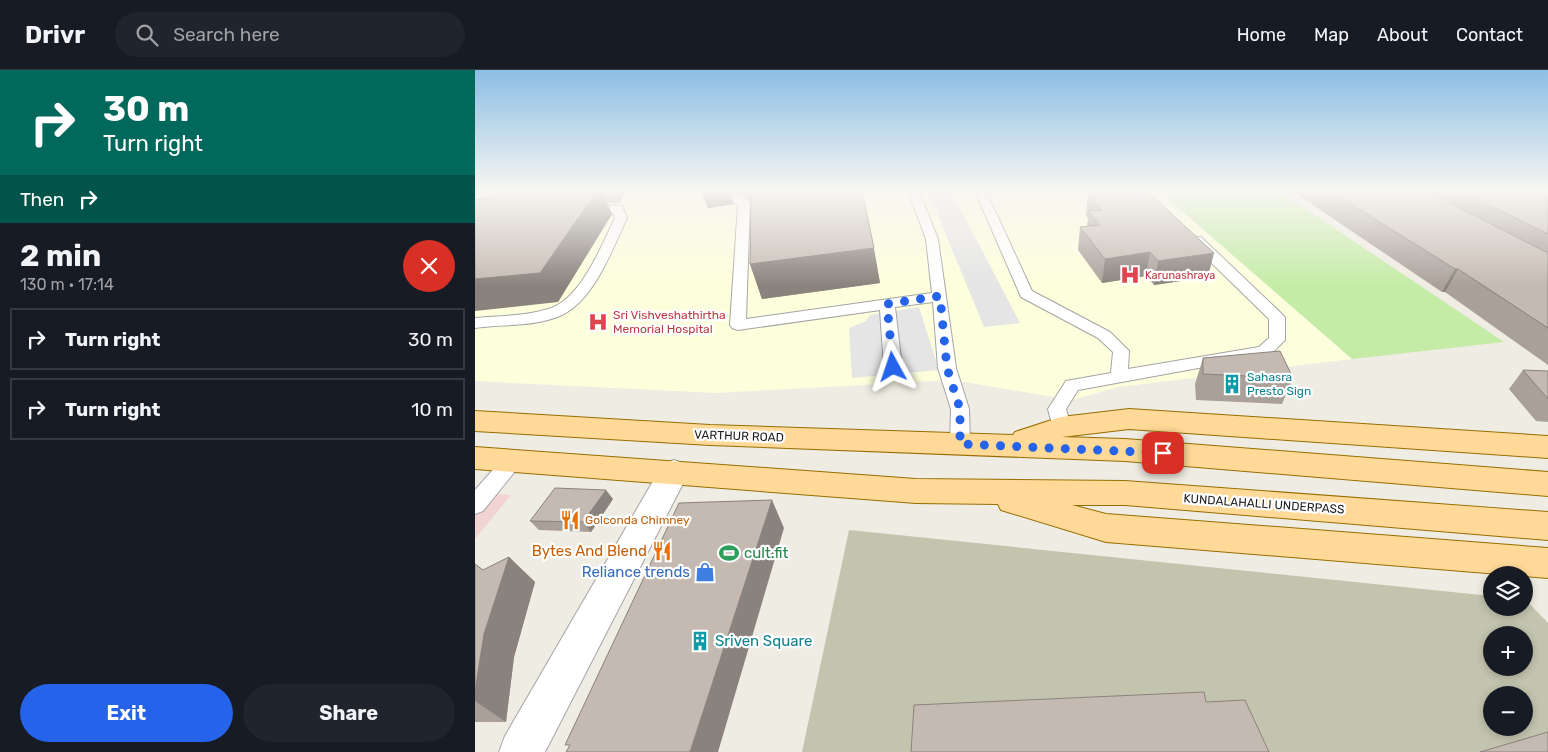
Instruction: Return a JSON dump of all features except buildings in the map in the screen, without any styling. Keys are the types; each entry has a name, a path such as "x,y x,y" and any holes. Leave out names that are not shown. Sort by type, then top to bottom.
{"main road":[{"path":"1004,445 1061,427 1129,419 1548,447"},
{"name":"VARTHUR ROAD","path":"475,421 710,435 1004,445"},
{"path":"1004,445 1125,450 1548,484"},
{"path":"475,458 916,491 980,492 1106,528 1548,563"},
{"name":"KUNDALAHALLI UNDERPASS","path":"980,492 1125,493 1548,526"}],"street":[{"path":"521,752 674,472"}],"lane":[{"path":"475,323 556,312 575,300 591,276 619,223"},
{"path":"743,223 737,325 940,296"},
{"path":"926,223 932,239 947,368 960,409 960,444"},
{"path":"994,223 1026,294 1104,335 1121,351 1119,376"},
{"path":"1061,427 1057,410 1072,384 1264,351 1277,340 1277,318 1187,231"},
{"path":"887,304 893,367"},
{"path":"475,505 513,460"}],"shaded area":[{"path":"475,223 1196,223 1352,359 1118,387 1072,400 952,380 716,393 475,381"},
{"path":"941,223 968,223 1020,323 984,327"},
{"path":"919,307 939,370 852,378 849,328 866,321 870,315"},
{"path":"475,493 511,495 475,539"},
{"path":"849,530 1483,595 1483,616 1533,616 1533,607 1548,623 1548,752 802,752"}],"green space":[{"path":"1196,223 1326,223 1504,342 1352,359"}],"place":[{"name":"Karunashraya","path":"1130,275"},
{"name":"Sri Vishveshathirtha Memorial Hospital","path":"598,322"},
{"name":"Sahasra Presto Sign","path":"1232,384"},
{"name":"Golconda Chimney","path":"570,520"},
{"name":"Bytes And Blend","path":"662,551"},
{"name":"cult.fit","path":"729,553"},
{"name":"Reliance trends","path":"705,572"},
{"name":"Sriven Square","path":"700,641"}],"route":[{"path":"893,367 887,304 940,296 947,368 960,409 960,444 1163,453"}]}
